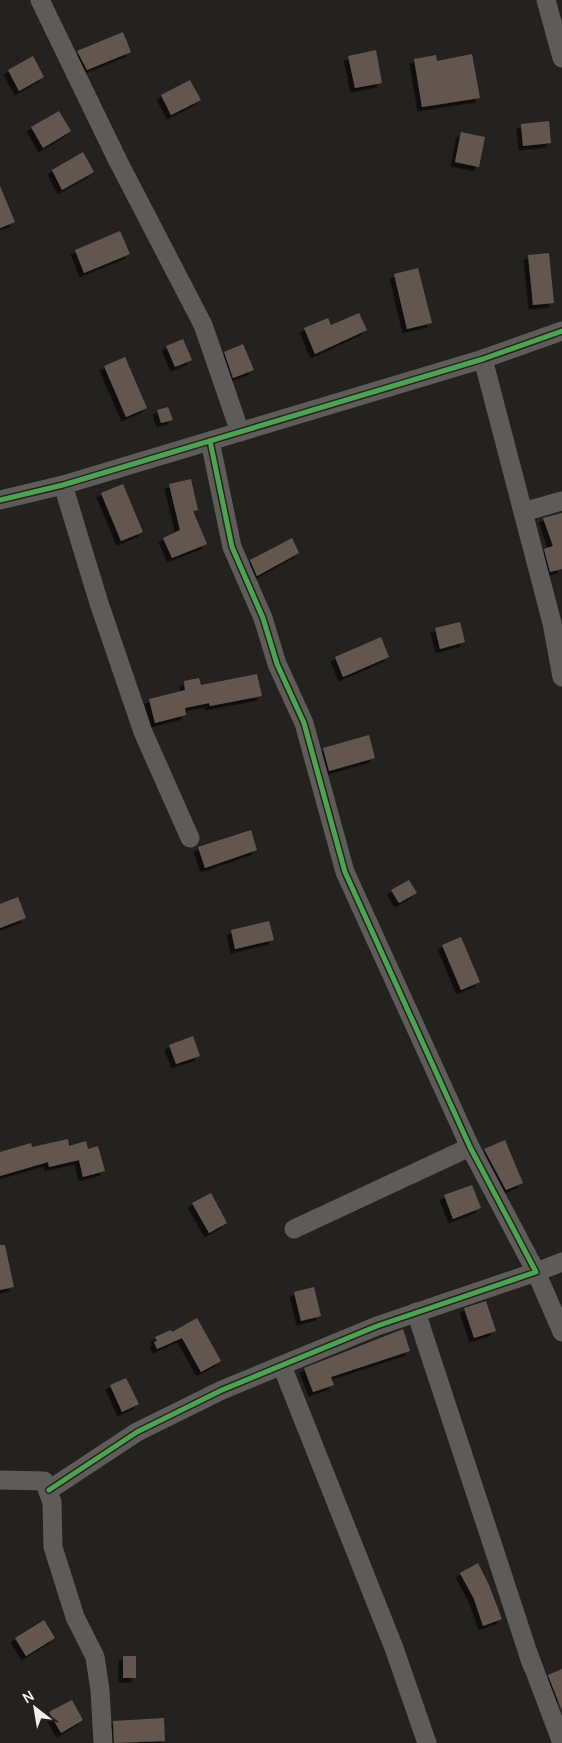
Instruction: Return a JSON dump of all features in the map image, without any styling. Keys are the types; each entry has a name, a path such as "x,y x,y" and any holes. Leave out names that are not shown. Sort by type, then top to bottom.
{"street":[{"path":"40,0 118,161 203,325 240,432"},
{"path":"546,0 562,58"},
{"path":"0,500 63,485 483,359 562,331"},
{"path":"483,359 552,623 562,678"},
{"path":"210,441 232,547 264,618 280,672 304,723 345,872 470,1147 536,1272 562,1332"},
{"path":"63,485 99,602 144,732 190,838"},
{"path":"523,512 562,501"},
{"path":"294,1229 470,1147"},
{"path":"50,1490 137,1432 222,1390 377,1326 562,1262"},
{"path":"416,1312 532,1665"},
{"path":"282,1366 394,1648 428,1743"},
{"path":"0,1480 44,1481 50,1490 53,1547 75,1617 95,1657 100,1690 103,1743"},
{"path":"495,1562 562,1743"},
{"path":"405,1658 432,1743"}],"building":[{"path":"123,32 131,52 87,70 77,51"},
{"path":"376,50 382,83 355,88 348,56"},
{"path":"472,54 480,98 422,107 414,59 436,55 437,61"},
{"path":"33,56 44,77 19,91 8,70"},
{"path":"190,80 201,100 171,115 161,95"},
{"path":"59,111 71,131 43,148 31,127"},
{"path":"549,121 551,143 523,146 521,124"},
{"path":"461,132 485,137 479,167 455,162"},
{"path":"83,152 94,172 62,190 52,170"},
{"path":"0,186 15,222 0,228"},
{"path":"120,231 130,254 84,273 75,250"},
{"path":"549,253 554,303 533,305 528,255"},
{"path":"418,268 432,323 407,329 394,274"},
{"path":"359,313 367,330 315,354 304,328 328,318 331,325"},
{"path":"183,339 192,360 175,367 166,346"},
{"path":"243,344 254,370 233,378 224,352"},
{"path":"125,357 147,408 126,417 104,366"},
{"path":"168,407 173,420 161,423 157,410"},
{"path":"191,479 198,510 193,511 207,544 172,558 163,538 180,530 169,484"},
{"path":"123,484 143,532 121,541 101,493"},
{"path":"562,513 562,569 550,572 544,549 553,546 543,518"},
{"path":"292,538 299,553 257,576 250,560"},
{"path":"460,622 465,642 440,649 435,628"},
{"path":"381,637 389,657 343,677 335,657"},
{"path":"257,674 262,696 210,706 209,703 185,708 186,715 155,723 149,699 185,690 184,681 199,678 201,685"},
{"path":"369,735 375,758 329,771 323,748"},
{"path":"251,830 257,850 205,868 198,847"},
{"path":"409,880 417,893 399,903 391,890"},
{"path":"18,897 26,918 0,928 0,904"},
{"path":"269,921 274,940 235,949 231,930"},
{"path":"461,937 480,982 461,990 442,945"},
{"path":"193,1036 200,1056 176,1064 169,1045"},
{"path":"68,1139 69,1146 86,1141 88,1149 98,1146 105,1171 83,1177 79,1160 49,1167 48,1162 0,1176 0,1152 31,1143 32,1147"},
{"path":"505,1140 523,1183 506,1190 484,1149"},
{"path":"472,1185 481,1208 453,1219 444,1195"},
{"path":"211,1193 227,1223 209,1233 192,1203"},
{"path":"0,1245 5,1245 14,1287 0,1290"},
{"path":"314,1287 321,1316 301,1321 294,1292"},
{"path":"486,1301 496,1331 474,1338 464,1308"},
{"path":"197,1318 221,1361 201,1372 182,1338 157,1349 154,1342 157,1341 155,1337 171,1330 172,1332"},
{"path":"403,1329 410,1351 331,1377 334,1385 313,1392 304,1368"},
{"path":"126,1378 139,1404 122,1412 110,1385"},
{"path":"478,1563 502,1619 483,1626 474,1599 460,1573"},
{"path":"44,1620 55,1638 26,1656 15,1638"},
{"path":"123,1656 136,1656 136,1678 123,1678"},
{"path":"562,1669 562,1711 548,1675"},
{"path":"72,1700 83,1720 61,1733 49,1712"},
{"path":"164,1718 165,1741 114,1743 113,1721"}],"cycle path":[{"path":"0,500 63,485 483,359 562,331"},
{"path":"49,1490 137,1432 222,1390 377,1326 536,1272 470,1147 345,872 304,723 277,664 263,618 232,547 210,441"}]}
